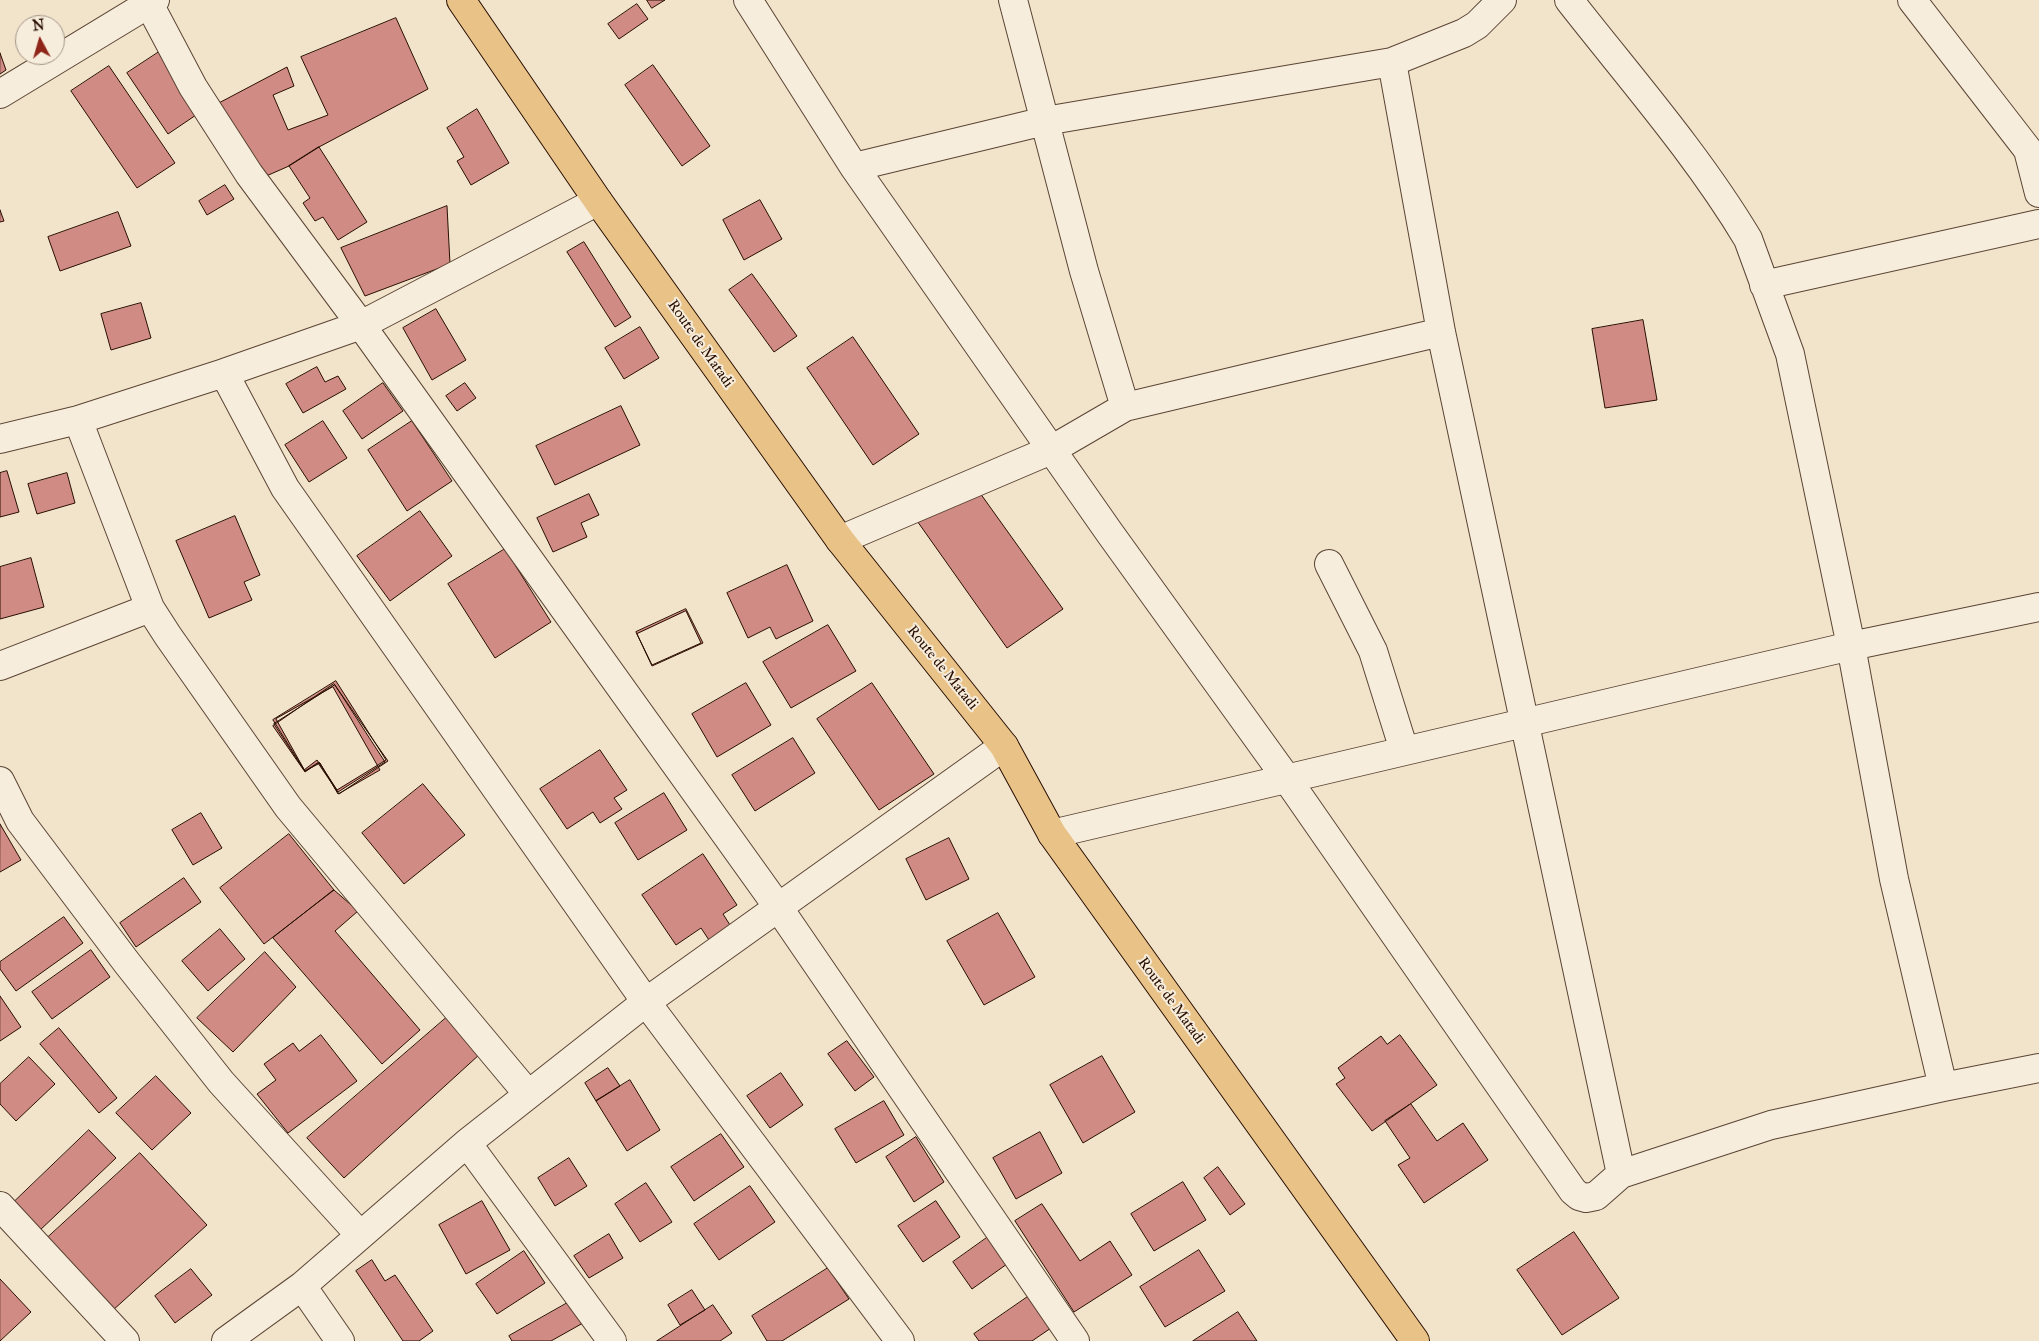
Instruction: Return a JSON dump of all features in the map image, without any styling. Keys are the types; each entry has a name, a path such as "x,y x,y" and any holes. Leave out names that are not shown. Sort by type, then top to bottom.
{"main road":[{"name":"Route de Matadi","path":"461,0 598,201 840,540 1004,746 1052,834 1415,1341"}],"street":[{"path":"750,0 854,167 1051,450 1287,779 1579,1196 1586,1198 1596,1196 1620,1174 1771,1125 2039,1068"},
{"path":"1013,0 1084,270 1125,407"},
{"path":"854,167 1045,121 1392,62 1464,34 1477,25 1502,0"},
{"path":"1569,0 1686,148 1748,239 1790,354 1851,646 1894,879 1943,1087"},
{"path":"1912,0 2034,149 2039,193"},
{"path":"0,94 151,1 193,87 249,174 361,325 778,907 1075,1341"},
{"path":"1392,62 1441,332 1620,1174"},
{"path":"0,439 78,420 224,373 361,325 598,201"},
{"path":"1764,285 2039,224"},
{"path":"840,540 1051,450 1125,407 1441,332"},
{"path":"224,373 285,488 646,1002 900,1341"},
{"path":"78,420 150,608 168,636 288,807 528,1094"},
{"path":"1328,564 1373,651 1404,750"},
{"path":"1052,834 1851,646 2039,607"},
{"path":"0,666 150,608"},
{"path":"226,1341 302,1286 467,1143 646,1002 1004,746"},
{"path":"0,782 20,821 127,963 221,1082 360,1236"},
{"path":"467,1143 612,1341"},
{"path":"0,1206 119,1339"},
{"path":"302,1286 340,1341"}],"building":[{"path":"647,0 665,0 652,8"},
{"path":"637,4 648,19 619,39 608,24"},
{"path":"396,18 428,89 319,147 289,166 264,177 215,105 287,67 294,86 273,95 288,130 328,115 301,57"},
{"path":"159,52 199,113 168,134 127,73"},
{"path":"0,53 6,70 0,74"},
{"path":"653,65 710,146 682,166 625,85"},
{"path":"109,66 175,163 137,188 71,91"},
{"path":"477,109 509,163 471,185 457,161 464,157 447,128"},
{"path":"319,147 367,222 338,240 323,217 315,221 303,203 310,198 289,166"},
{"path":"225,185 234,199 207,215 199,201"},
{"path":"760,200 782,239 744,260 723,220"},
{"path":"447,206 450,264 365,296 341,248"},
{"path":"0,210 4,221 0,222"},
{"path":"118,212 131,246 60,271 48,237"},
{"path":"584,242 631,317 615,327 567,252"},
{"path":"752,274 797,336 774,352 729,290"},
{"path":"141,303 151,338 111,350 101,314"},
{"path":"436,309 466,360 432,380 403,328"},
{"path":"1643,320 1657,400 1605,408 1592,329"},
{"path":"640,327 659,358 624,379 605,348"},
{"path":"853,337 919,434 873,465 807,368"},
{"path":"317,367 325,382 338,376 346,389 303,413 286,384"},
{"path":"383,383 403,411 362,439 343,411"},
{"path":"465,383 476,398 457,411 446,396"},
{"path":"621,406 640,445 555,485 536,446"},
{"path":"323,421 347,458 309,482 285,445"},
{"path":"412,421 452,481 407,511 368,450"},
{"path":"7,471 19,512 0,517 0,473"},
{"path":"67,473 75,503 37,514 28,484"},
{"path":"970,479 1063,609 1007,648 915,518"},
{"path":"589,494 599,515 581,523 587,537 553,552 537,518"},
{"path":"420,511 452,556 390,601 357,556"},
{"path":"235,516 260,575 244,582 252,600 209,618 176,541"},
{"path":"505,549 551,622 495,658 448,584"},
{"path":"31,558 44,607 0,619 0,567"},
{"path":"787,565 813,621 776,639 770,627 748,638 727,593"},
{"path":"686,609 703,643 652,666 636,632"},
{"path":"686,611 701,643 652,665 637,634"},
{"path":"828,625 856,671 791,708 763,662"},
{"path":"336,681 386,760 337,790 319,762 305,771 273,720"},
{"path":"746,683 771,725 717,757 692,714"},
{"path":"872,683 934,774 879,810 817,719"},
{"path":"334,684 388,761 339,794 318,763 305,772 273,726"},
{"path":"335,685 385,762 338,792 317,760 304,770 274,724"},
{"path":"333,687 380,770 338,794 320,763 305,771 276,719"},
{"path":"793,738 815,773 755,811 732,775"},
{"path":"600,750 627,790 614,798 622,809 600,823 593,812 567,829 540,789"},
{"path":"423,784 465,835 404,884 362,833"},
{"path":"664,793 687,830 638,860 615,823"},
{"path":"201,813 222,848 193,865 172,830"},
{"path":"0,824 21,860 0,872"},
{"path":"289,834 334,890 264,944 220,888"},
{"path":"949,838 969,879 926,900 906,859"},
{"path":"703,854 737,905 723,914 730,925 709,940 701,928 676,945 642,895"},
{"path":"184,878 201,902 136,947 120,923"},
{"path":"334,890 358,911 335,931 420,1030 382,1064 273,938"},
{"path":"998,913 1035,977 984,1005 947,941"},
{"path":"64,917 83,943 16,991 0,969 0,962"},
{"path":"220,929 245,959 208,991 182,961"},
{"path":"91,950 110,977 52,1019 32,992"},
{"path":"265,952 296,987 233,1052 197,1018"},
{"path":"0,996 21,1027 0,1041"},
{"path":"446,1018 480,1054 344,1178 307,1138"},
{"path":"59,1028 117,1098 99,1113 40,1044"},
{"path":"321,1035 357,1081 288,1133 257,1094 276,1080 264,1064 293,1043 299,1051"},
{"path":"1400,1035 1437,1085 1372,1131 1336,1084 1345,1078 1338,1068 1381,1036 1387,1044"},
{"path":"847,1041 874,1077 855,1091 828,1054"},
{"path":"1102,1056 1135,1112 1083,1143 1050,1085"},
{"path":"29,1057 55,1084 16,1121 0,1104 0,1084"},
{"path":"608,1068 620,1086 596,1101 585,1083"},
{"path":"781,1073 803,1105 770,1128 747,1096"},
{"path":"156,1076 191,1113 152,1150 116,1113"},
{"path":"630,1080 660,1130 627,1151 596,1101"},
{"path":"884,1101 904,1135 856,1163 835,1129"},
{"path":"1411,1104 1437,1141 1463,1123 1488,1160 1424,1203 1398,1165 1410,1158 1385,1121"},
{"path":"89,1130 116,1158 38,1232 12,1204"},
{"path":"1040,1132 1062,1173 1016,1199 993,1158"},
{"path":"721,1134 744,1167 694,1201 671,1167"},
{"path":"916,1137 944,1182 914,1202 886,1157"},
{"path":"140,1153 207,1225 112,1311 45,1240"},
{"path":"569,1158 587,1186 555,1206 538,1178"},
{"path":"1218,1167 1245,1204 1230,1215 1204,1178"},
{"path":"1183,1182 1206,1220 1154,1251 1131,1214"},
{"path":"646,1183 672,1222 640,1242 615,1204"},
{"path":"750,1186 775,1222 719,1260 694,1224"},
{"path":"482,1201 510,1250 466,1274 439,1225"},
{"path":"936,1201 960,1237 923,1262 898,1226"},
{"path":"1042,1204 1080,1261 1110,1241 1132,1275 1074,1312 1015,1221"},
{"path":"1574,1232 1619,1298 1562,1335 1517,1270"},
{"path":"609,1234 623,1258 589,1278 574,1256"},
{"path":"988,1237 1007,1264 972,1289 953,1262"},
{"path":"1199,1250 1225,1291 1165,1327 1140,1287"},
{"path":"524,1251 545,1283 497,1314 476,1284"},
{"path":"372,1260 385,1281 395,1275 433,1331 419,1341 403,1341 356,1271"},
{"path":"828,1268 849,1299 782,1341 767,1341 752,1316"},
{"path":"191,1269 212,1295 175,1323 155,1296"},
{"path":"0,1279 31,1312 0,1341"},
{"path":"692,1290 705,1310 680,1325 668,1305"},
{"path":"1029,1296 1051,1328 1032,1341 979,1341 974,1334"},
{"path":"571,1301 583,1323 551,1341 512,1341 509,1336"},
{"path":"713,1305 732,1333 720,1341 657,1341"},
{"path":"1238,1312 1257,1341 1193,1341"}]}
